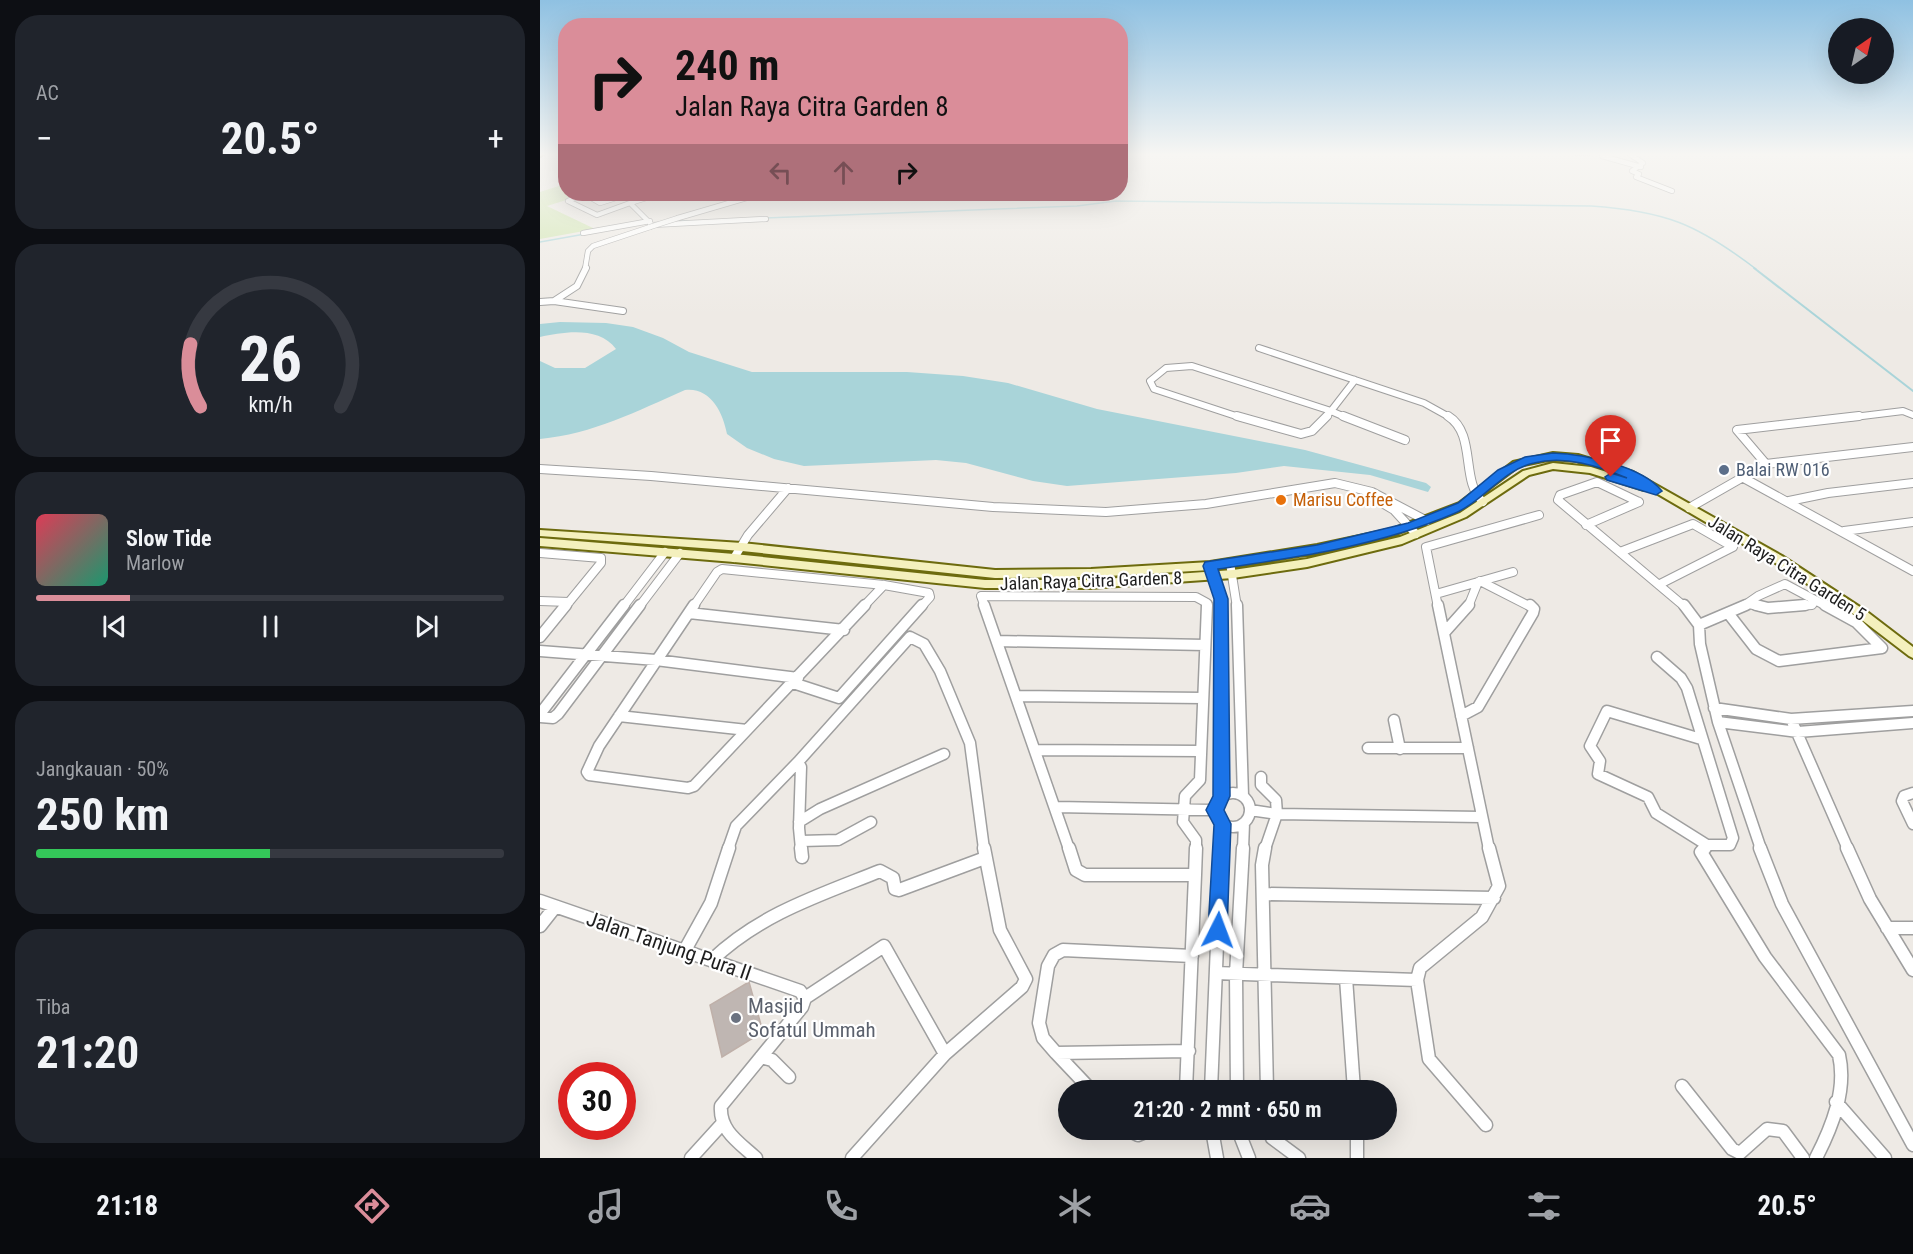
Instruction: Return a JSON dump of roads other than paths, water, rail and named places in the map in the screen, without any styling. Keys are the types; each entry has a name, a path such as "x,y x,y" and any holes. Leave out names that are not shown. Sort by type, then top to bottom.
{"street":[{"path":"581,207 597,214 618,207"},
{"path":"634,207 650,223"},
{"path":"584,233 678,218 715,207"},
{"path":"554,301 580,286 585,280 588,250 650,223 766,219"},
{"path":"540,302 554,301 623,311"},
{"path":"1259,348 1424,403 1452,418 1465,442 1480,499"},
{"path":"1355,380 1330,411 1311,432 1292,434 1154,389 1150,381 1166,368 1192,366 1330,411 1405,440"},
{"path":"1766,464 1737,430 1903,411 1913,415"},
{"path":"1689,508 1740,476 1766,464 1913,447"},
{"name":"Jalan Raya Citra Garden 8","path":"1414,530 1427,521 1480,499 1526,472 1552,466 1590,470 1656,491"},
{"path":"540,470 788,488 993,507 1106,512 1206,504 1349,483 1382,495 1412,515 1427,521"},
{"path":"1740,476 1911,569"},
{"path":"1586,525 1639,502 1597,482 1558,497 1586,525 1680,601 1699,625 1718,722 1755,835 1782,904 1913,1145"},
{"path":"1789,501 1828,493 1913,483"},
{"path":"1323,485 1359,490 1394,510 1414,530"},
{"path":"734,558 779,503 781,496 788,488"},
{"name":"Jalan Raya Citra Garden 5","path":"1656,491 1778,559 1862,614 1913,652"},
{"name":"Jalan Raya Citra Garden 8","path":"540,543 734,558 991,585 1090,584 1307,563 1463,515 1480,499"},
{"path":"1486,1125 1429,1059 1417,980 1420,968 1482,917 1499,886 1481,817 1426,547 1539,515"},
{"path":"1844,531 1913,522"},
{"path":"1620,552 1693,524 1733,547 1660,584"},
{"name":"Jalan Raya Citra Garden 8","path":"540,532 744,545 995,574 1212,571"},
{"path":"665,552 540,715 553,718 558,714 680,553"},
{"path":"540,553 590,555 601,558 601,563 540,637"},
{"path":"540,651 656,660 796,680 833,698 839,698 930,597 925,591 884,585 722,569 717,572 656,660 619,716 587,769 589,775 690,787 796,680 884,585"},
{"path":"1231,569 1238,601 1243,796 1250,810"},
{"path":"1212,571 1221,599 1222,796 1215,810"},
{"path":"1436,594 1513,572"},
{"path":"649,573 664,575"},
{"path":"1444,633 1454,626 1477,592 1479,582"},
{"path":"1461,716 1478,707 1534,609 1479,582"},
{"path":"1699,625 1749,604 1758,596 1785,584 1814,602 1832,608 1856,622 1879,645 1881,650 1779,661 1769,659 1760,654 1728,613"},
{"path":"1187,1080 1192,956 1195,875 1196,840 1184,822 1185,796 1200,780 1207,603 1196,597 981,597 1056,807 1076,870 1082,874 1195,875"},
{"path":"540,601 569,602"},
{"path":"1749,604 1768,608 1812,605 1814,602"},
{"path":"689,613 844,630"},
{"path":"685,950 711,903 736,826 798,762 910,637 924,644 940,671 970,742 985,858 1000,930 1026,979 1022,987 945,1054 852,1158"},
{"path":"996,641 1205,645"},
{"path":"1658,657 1681,678 1687,688 1733,838 1730,845 1707,845 1656,813 1648,796 1599,775 1600,761 1590,746 1607,711 1624,714 1701,739"},
{"path":"1016,696 1203,698"},
{"path":"1714,708 1791,719 1913,711"},
{"path":"619,716 747,730"},
{"path":"1791,719 1870,899 1913,970"},
{"path":"1394,720 1400,749"},
{"path":"1718,722 1798,732 1913,723"},
{"path":"1368,748 1468,748"},
{"path":"1036,750 1202,751"},
{"path":"799,822 830,804 944,754"},
{"path":"798,762 801,767 799,822 802,857"},
{"path":"1261,777 1261,785 1276,800 1277,814 1266,840 1262,865 1267,1080"},
{"path":"1222,796 1232,793 1243,796"},
{"path":"1913,793 1904,796 1902,801 1913,824"},
{"path":"1056,807 1215,810"},
{"path":"1211,1080 1222,824 1215,810"},
{"path":"1250,810 1277,814 1481,817"},
{"path":"1237,1080 1236,974 1244,823 1250,810"},
{"path":"801,841 830,843 842,840 871,822"},
{"path":"1222,824 1233,827 1244,823"},
{"path":"1707,845 1701,852 1721,891 1792,997 1839,1055 1843,1064 1836,1102 1823,1144 1816,1158"},
{"path":"712,960 739,935 768,916 880,871 893,879 895,890 906,889 985,858"},
{"path":"1263,894 1494,898"},
{"name":"Jalan Tanjung Pura II","path":"540,901 800,991 805,998"},
{"path":"540,926 555,907"},
{"path":"1887,928 1913,928"},
{"path":"756,1158 721,1125 718,1116 721,1106 802,1007 805,998 884,946 945,1054"},
{"path":"1082,1080 1043,1038 1039,1023 1048,966 1054,955 1063,950 1192,956"},
{"path":"1216,973 1417,980"},
{"path":"1346,978 1353,1080"},
{"path":"1056,1053 1188,1051"},
{"path":"761,1057 772,1060 789,1077"},
{"path":"1682,1086 1732,1149 1740,1153 1767,1129 1783,1131 1803,1158"},
{"path":"1836,1102 1885,1158"},
{"path":"691,1158 721,1125"},
{"path":"1214,1140 1217,1158"},
{"path":"1241,1140 1249,1158"},
{"path":"1275,1140 1299,1158"},
{"path":"1357,1140 1357,1158"}],"water":[{"path":"606,323 633,327 663,338 689,352 752,372 907,372 963,376 1008,383 1097,409 1305,450 1426,483 1431,487 1428,492 1370,475 1284,466 1236,473 1067,486 1033,481 966,463 936,460 804,466 774,459 747,448 727,434 722,417 714,403 702,393 694,390 685,390 597,427 540,439 540,361 555,368 585,368 616,349 600,337 581,332 540,337 540,324"}],"waterway":[{"path":"765,218 1050,207"},
{"path":"1605,207 1660,216 1679,222 1716,241 1756,269"},
{"path":"672,221 692,221"},
{"path":"540,242 585,234"},
{"path":"1754,268 1913,391"}],"place":[{"name":"Balai RW 016","path":"1724,470"},
{"name":"Marisu Coffee","path":"1281,500"},
{"name":"Masjid Sofatul Ummah","path":"736,1018"}]}
